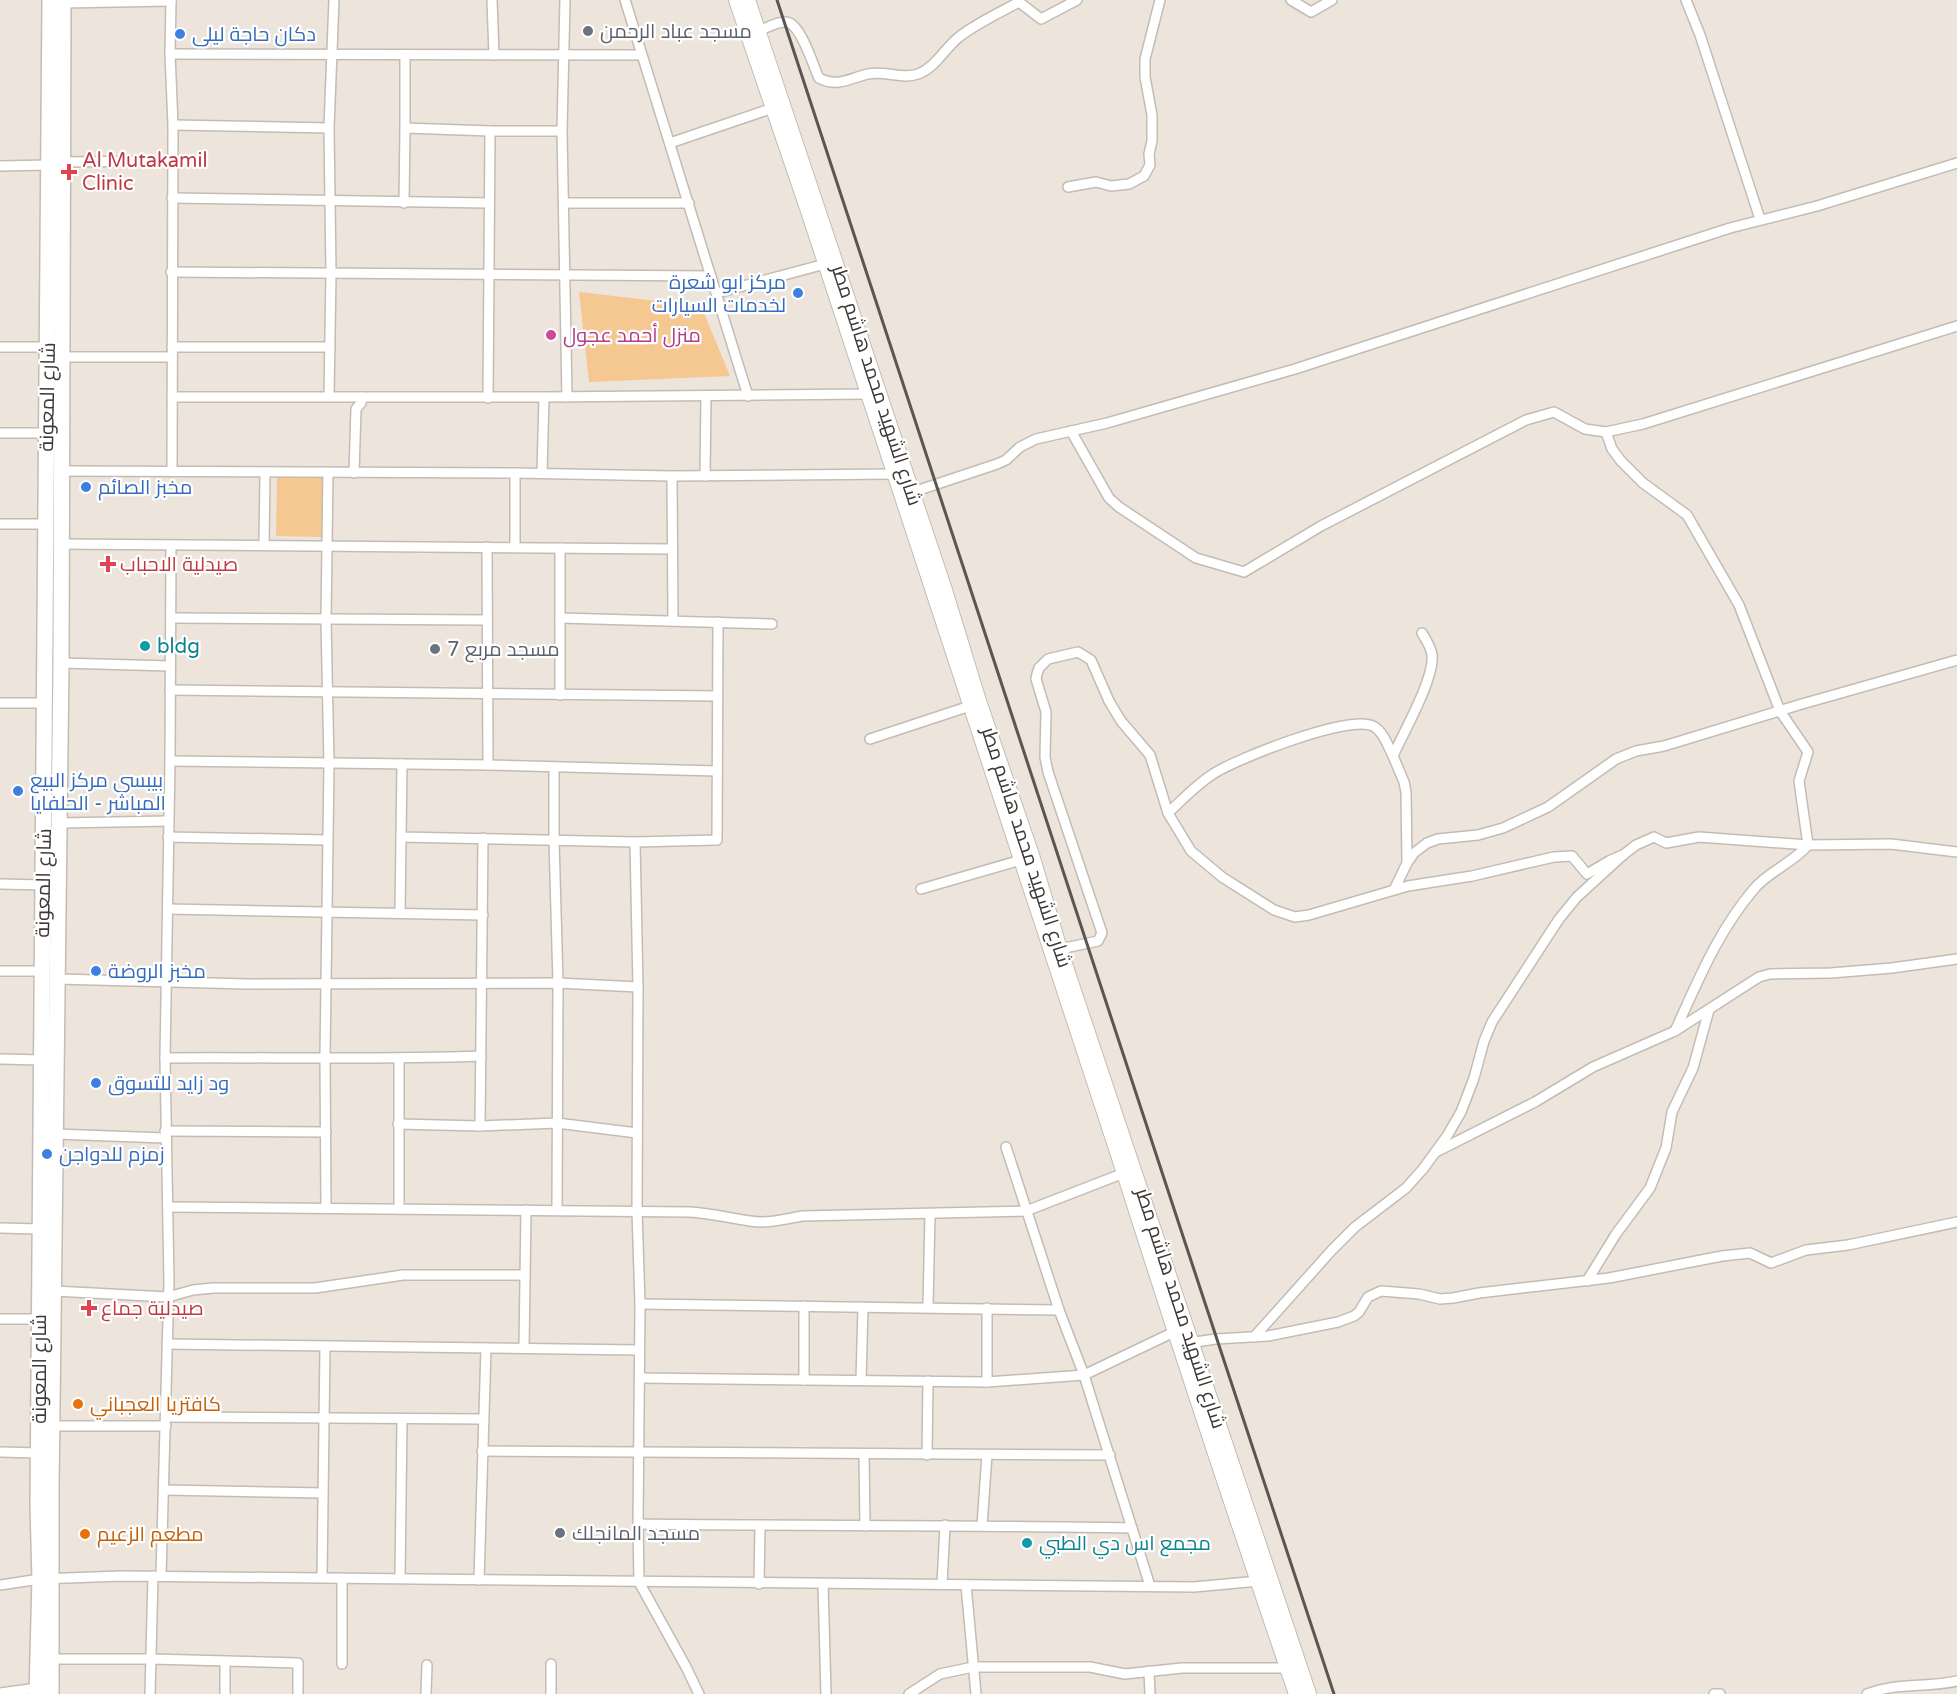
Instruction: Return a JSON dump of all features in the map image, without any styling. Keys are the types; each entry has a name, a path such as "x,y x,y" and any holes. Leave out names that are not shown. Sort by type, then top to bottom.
{"highway":[{"name":"شارع المعونة","path":"42,1692 52,1659 39,1453 46,433 56,164 59,1"},
{"name":"شارع المعونة","path":"42,1692 52,1426 59,823 61,357 56,164"}],"main road":[{"name":"شارع الشهيد محمد هاشم مطر","path":"736,0 1124,1173 1174,1332 1186,1344 1309,1694"},
{"name":"شارع الشهيد محمد هاشم مطر","path":"748,0 1032,855 1296,1694"}],"street":[{"path":"329,396 331,201 329,128 334,0"},
{"path":"492,0 494,55"},
{"path":"565,0 562,131 567,397"},
{"path":"625,0 748,396"},
{"path":"759,31 784,22 796,27 819,78 838,84 874,73 903,76 926,71 964,33 1018,2 1041,19 1077,0"},
{"path":"1068,188 1096,182 1111,186 1129,184 1144,176 1150,165 1152,115 1145,76 1145,59 1160,0"},
{"path":"1291,0 1311,12 1332,0"},
{"path":"1686,0 1700,35 1760,219"},
{"path":"59,1 171,1 172,471"},
{"path":"170,54 642,56"},
{"path":"404,203 405,56"},
{"path":"669,143 773,108"},
{"path":"173,125 329,128"},
{"path":"405,128 562,131"},
{"path":"488,398 490,131"},
{"path":"0,166 172,161"},
{"path":"913,492 997,464 1006,460 1020,447 1036,439 1107,423 1295,369 1760,219 1817,206 1957,163"},
{"path":"172,198 488,203"},
{"path":"564,203 689,202"},
{"path":"717,294 825,264"},
{"path":"171,272 711,276"},
{"path":"1071,431 1109,498 1119,507 1196,558 1244,572 1321,526 1526,420 1554,412 1585,429 1606,432 1643,424 1957,326"},
{"path":"0,347 48,347"},
{"path":"61,357 330,347"},
{"path":"172,397 544,398 867,394"},
{"path":"705,476 706,396"},
{"path":"354,473 357,447 356,410 362,397"},
{"path":"542,473 544,398"},
{"path":"1606,432 1612,449 1621,461 1643,483 1687,515 1739,605 1779,711 1808,752 1800,782 1808,844 1798,857 1756,886 1745,900 1700,974 1675,1031"},
{"path":"0,433 46,433"},
{"path":"60,471 542,473 672,476 894,474"},
{"path":"264,545 265,473"},
{"path":"326,1208 328,473"},
{"path":"515,473 515,547"},
{"path":"672,476 673,621"},
{"path":"0,524 46,524"},
{"path":"60,544 672,549"},
{"path":"150,1694 164,1490 166,1422 168,1207 165,1134 165,983 168,909 171,545"},
{"path":"487,547 488,765"},
{"path":"560,548 560,695"},
{"path":"171,618 486,620"},
{"path":"560,618 772,624"},
{"path":"401,837 635,842 717,840 718,622"},
{"path":"1393,756 1417,706 1431,664 1432,654 1422,633"},
{"path":"1060,949 1098,941 1102,933 1048,772 1045,757 1046,712 1036,679 1039,668 1048,659 1078,652 1091,660 1121,722 1150,755 1168,813 1184,842 1199,858 1246,894 1284,915 1295,917 1309,915 1424,882 1472,876 1554,858 1572,856 1587,874 1623,855"},
{"path":"1394,890 1407,862 1427,843 1438,839 1493,832 1548,807 1616,759 1636,751 1664,746 1957,660"},
{"path":"60,663 170,666"},
{"path":"170,690 717,696"},
{"path":"0,703 45,703"},
{"path":"870,740 970,706"},
{"path":"1168,813 1201,782 1228,766 1305,736 1343,725 1365,723 1375,727 1381,733 1404,782 1407,862"},
{"path":"170,761 488,765 717,771"},
{"path":"400,913 402,764"},
{"path":"554,767 558,983 557,1210"},
{"path":"59,823 168,821"},
{"path":"168,837 327,840"},
{"path":"1254,1337 1332,1250 1355,1227 1406,1188 1434,1154 1461,1113 1484,1041 1502,1005 1559,919 1577,897 1636,845 1654,837 1666,843 1699,837 1808,844 1891,844 1957,852"},
{"path":"480,1126 483,838"},
{"path":"635,842 638,987 637,1211 640,1304 639,1582 699,1694"},
{"path":"921,890 1021,860"},
{"path":"0,884 44,885"},
{"path":"168,909 483,915"},
{"path":"1434,1154 1527,1107 1593,1067 1675,1031 1759,977 1770,974 1872,970 1957,959"},
{"path":"0,971 42,971"},
{"path":"57,979 326,985 558,983 638,987"},
{"path":"1587,1281 1616,1234 1650,1188 1666,1148 1672,1112 1693,1068 1709,1010"},
{"path":"165,1058 399,1059 481,1056"},
{"path":"0,1059 42,1059"},
{"path":"399,1059 399,1209"},
{"path":"398,1124 480,1126 556,1124 637,1133"},
{"path":"55,1134 326,1132"},
{"path":"1006,1147 1059,1310 1110,1455 1150,1586"},
{"path":"168,1207 637,1211 711,1213 767,1222 802,1216 1026,1212 1124,1173"},
{"path":"524,1348 526,1210"},
{"path":"928,1307 930,1214"},
{"path":"1186,1344 1299,1331 1346,1319 1359,1312 1372,1293 1381,1291 1419,1294 1440,1299 1587,1281 1722,1256 1750,1253 1772,1263 1806,1250 1848,1245 1957,1222"},
{"path":"0,1228 40,1228"},
{"path":"54,1291 168,1297 193,1290 213,1288 315,1288 403,1275 524,1275"},
{"path":"640,1304 1059,1310"},
{"path":"804,1306 804,1380"},
{"path":"861,1380 863,1307"},
{"path":"987,1308 987,1382"},
{"path":"0,1319 40,1319"},
{"path":"640,1378 987,1382 1084,1376 1174,1332"},
{"path":"167,1344 639,1350"},
{"path":"322,1577 326,1346"},
{"path":"479,1580 486,1348"},
{"path":"927,1455 928,1381"},
{"path":"52,1426 324,1419 483,1419"},
{"path":"400,1578 402,1420"},
{"path":"482,1451 1110,1455"},
{"path":"0,1452 39,1453"},
{"path":"864,1454 865,1526"},
{"path":"982,1525 987,1455"},
{"path":"164,1490 322,1493"},
{"path":"638,1524 1132,1528"},
{"path":"759,1584 760,1526"},
{"path":"942,1584 945,1526"},
{"path":"0,1585 82,1576 1150,1586 1231,1585 1259,1581"},
{"path":"342,1578 342,1664"},
{"path":"823,1584 826,1694"},
{"path":"966,1585 976,1694"},
{"path":"52,1659 298,1663 298,1694"},
{"path":"225,1662 225,1694"},
{"path":"550,1694 551,1664"},
{"path":"426,1694 427,1665"},
{"path":"909,1694 940,1674 973,1667 1090,1667 1125,1674 1182,1668 1287,1668"},
{"path":"1149,1671 1150,1694"},
{"path":"1867,1694 1895,1686 1939,1686 1957,1681"},
{"path":"0,1693 42,1692"},
{"path":"1714,1694 1720,1694"}],"shaded area":[{"path":"579,292 701,306 730,376 589,382"},
{"path":"277,476 323,477 322,537 276,536"}],"railway":[{"path":"777,0 1334,1694"}],"place":[{"name":"مسجد عباد الرحمن","path":"588,31"},
{"name":"دكان حاجة ليلى","path":"180,34"},
{"name":"Al Mutakamil Clinic","path":"69,172"},
{"name":"مركز ابو شعرة لخدمات السيارات","path":"798,293"},
{"name":"منزل أحمد عجول","path":"551,335"},
{"name":"مخبز الصائم","path":"86,487"},
{"name":"صيدلية الاحباب","path":"108,564"},
{"name":"bldg","path":"145,646"},
{"name":"مسجد مربع 7","path":"435,649"},
{"name":"بيبسي مركز البيع المباشر - الحلفايا","path":"18,791"},
{"name":"مخبز الروضة","path":"96,971"},
{"name":"ود زايد للتسوق","path":"96,1083"},
{"name":"زمزم للدواجن","path":"47,1154"},
{"name":"صيدلية جماع","path":"89,1308"},
{"name":"كافتريا العجباني","path":"78,1404"},
{"name":"مسجد المانجلك","path":"560,1533"},
{"name":"مطعم الزعيم","path":"85,1534"},
{"name":"مجمع اس دي الطبي","path":"1027,1543"}]}
